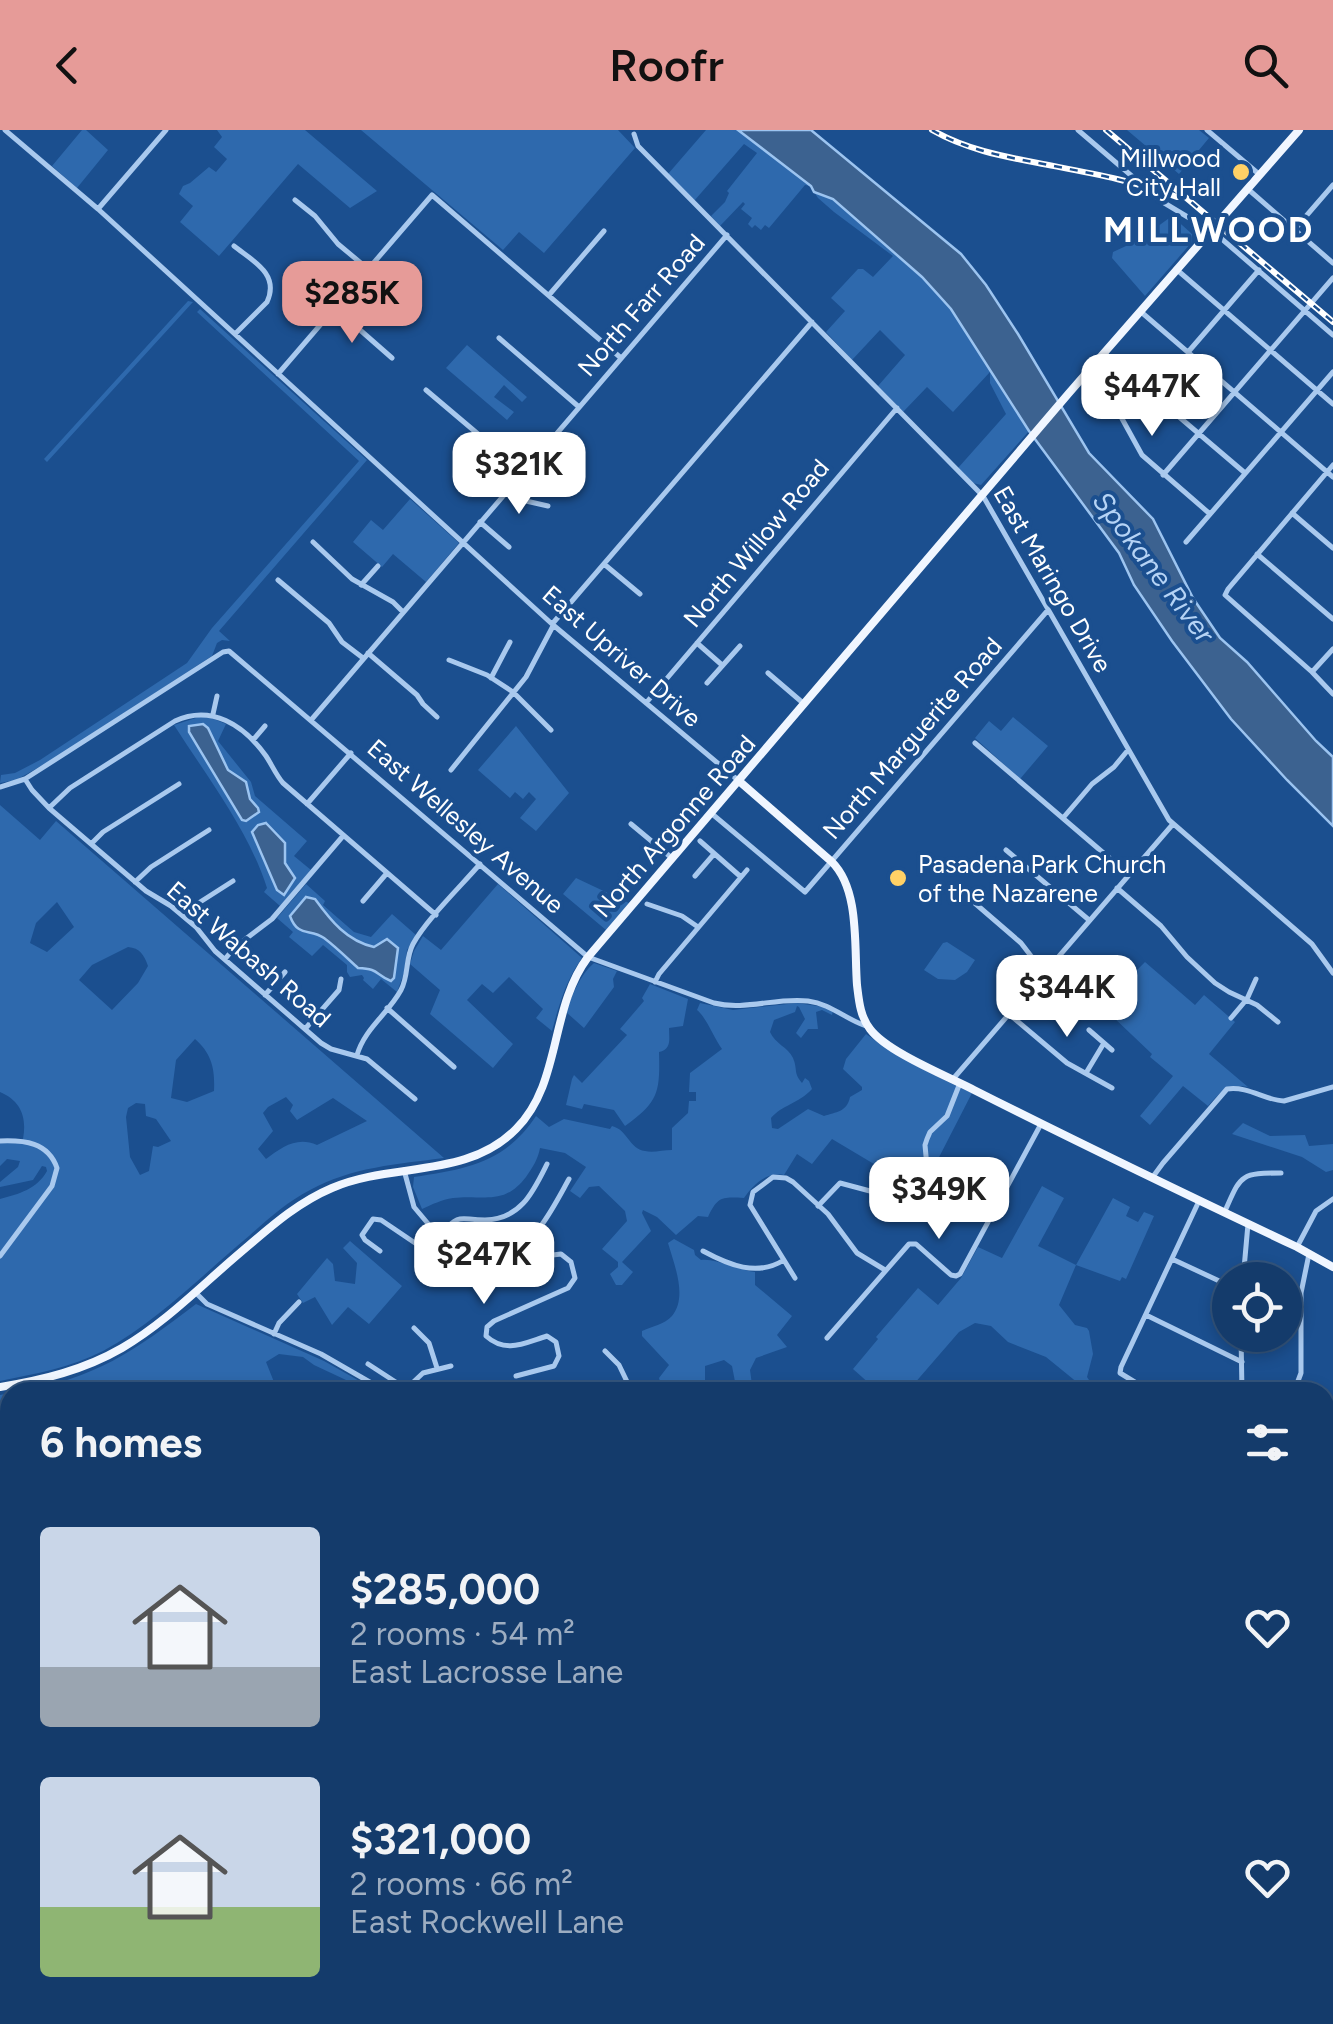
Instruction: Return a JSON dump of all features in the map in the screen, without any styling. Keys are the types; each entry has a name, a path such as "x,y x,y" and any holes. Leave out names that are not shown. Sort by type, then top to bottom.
{"main road":[{"name":"North Argonne Road","path":"32,1382 98,1360 139,1337 305,1201 363,1177 454,1164 478,1156 497,1146 525,1120 542,1091 563,1005 588,957 1104,352 1299,130"},
{"name":"East Upriver Drive","path":"739,781 844,877 849,890 858,1001 869,1028"},
{"path":"869,1028 885,1043 957,1081 1333,1267"}],"street":[{"name":"East Upriver Drive","path":"6,130 98,209 553,624 739,781"},
{"path":"98,209 166,130"},
{"path":"1078,130 1162,201 1258,270 1333,335"},
{"path":"1212,132 1260,175"},
{"name":"East Maringo Drive","path":"634,134 636,144 983,496 1172,824 1312,944 1333,973"},
{"path":"1294,230 1333,185"},
{"path":"1248,188 1333,264"},
{"path":"278,374 432,196 622,358"},
{"path":"295,200 368,269"},
{"path":"549,295 604,231"},
{"name":"North Farr Road","path":"312,720 727,235"},
{"path":"234,246 262,269 272,283 267,302 235,334"},
{"path":"1176,270 1333,404"},
{"path":"1188,352 1258,270"},
{"path":"1163,474 1333,278"},
{"path":"335,308 392,358"},
{"path":"1140,311 1330,475"},
{"path":"451,770 526,677 553,624 812,322"},
{"path":"498,338 580,407"},
{"path":"1104,352 1246,473"},
{"path":"1093,366 1142,456 1210,514"},
{"path":"1186,542 1333,372"},
{"path":"426,390 478,434 499,444 527,468"},
{"name":"North Willow Road","path":"646,703 897,408"},
{"path":"1333,465 1330,475 1292,513 1225,595 1333,694"},
{"path":"509,489 526,502 548,506"},
{"path":"1292,513 1333,548"},
{"path":"480,522 508,547"},
{"path":"312,542 361,585 394,602 403,612"},
{"path":"1257,554 1333,620"},
{"path":"604,564 640,594"},
{"path":"361,585 378,566"},
{"path":"278,580 328,623 342,642 417,695 438,717"},
{"name":"North Marguerite Road","path":"711,813 805,892 1048,610"},
{"path":"492,678 510,642"},
{"path":"696,643 722,665"},
{"path":"706,683 740,646"},
{"path":"1312,672 1333,649"},
{"name":"East Wellesley Avenue","path":"25,779 229,651 588,957 730,1006 786,1000 823,1003 869,1028"},
{"path":"449,660 492,678 513,692 551,730"},
{"path":"768,673 805,705"},
{"path":"213,714 217,696"},
{"path":"49,808 70,788 175,720 213,714 253,740 283,784 436,914"},
{"path":"253,740 265,726"},
{"path":"975,743 1128,874"},
{"path":"1063,818 1128,750"},
{"path":"308,804 351,753"},
{"path":"0,786 25,779"},
{"name":"East Wabash Road","path":"25,779 49,808 135,882 184,917 305,1029 330,1049 376,1065 415,1099"},
{"path":"91,844 178,784"},
{"path":"631,824 673,859"},
{"path":"818,1206 840,1182 896,1202 915,1192 926,1174 926,1139 946,1116 957,1081 1008,1014 1172,824"},
{"path":"135,882 151,867 209,830"},
{"path":"225,959 272,919 344,835"},
{"path":"700,841 741,877"},
{"path":"1006,850 1088,920"},
{"path":"695,876 714,854"},
{"path":"357,1056 368,1030 404,982 412,946 480,864"},
{"path":"655,982 747,870"},
{"path":"362,901 387,872"},
{"path":"184,917 196,904 233,881"},
{"path":"1116,888 1161,926 1187,958 1216,983 1278,1022"},
{"path":"970,899 1046,970"},
{"path":"648,904 682,916 698,928"},
{"path":"266,995 285,972"},
{"path":"305,1029 339,990 341,979"},
{"path":"1231,1018 1256,980"},
{"path":"387,1008 454,1067"},
{"path":"1008,1014 1062,1059 1112,1088"},
{"path":"1089,1030 1112,1050"},
{"path":"1086,1073 1104,1043"},
{"path":"1152,1178 1228,1089 1248,1090 1284,1101 1333,1087"},
{"path":"827,1338 912,1243 951,1275 960,1274 1041,1124"},
{"path":"0,1141 37,1144 48,1152 57,1168 52,1186 0,1256"},
{"path":"441,1233 457,1218 483,1220 518,1210 532,1194 547,1164"},
{"path":"404,1170 414,1207 441,1233 507,1257 534,1258 556,1252 574,1268 576,1278 568,1288 487,1327 486,1336 503,1347 546,1336 556,1342 558,1356 554,1366 516,1376"},
{"path":"1224,1212 1245,1175 1281,1172"},
{"path":"796,1278 753,1212 751,1198 773,1177 792,1182 828,1214 857,1253 885,1270"},
{"path":"507,1257 544,1225 569,1179"},
{"path":"1297,1247 1316,1211 1333,1199"},
{"path":"1135,1382 1120,1373 1199,1201"},
{"path":"380,1251 362,1235 373,1220 382,1220 415,1243 430,1226"},
{"path":"1245,1262 1248,1224"},
{"path":"703,1252 751,1268 768,1268 784,1260"},
{"path":"1296,1382 1301,1372 1301,1293 1309,1254"},
{"path":"1172,1259 1212,1278"},
{"path":"195,1292 207,1304 321,1354 370,1382"},
{"path":"274,1334 299,1302"},
{"path":"1146,1315 1242,1362"},
{"path":"414,1328 430,1343 437,1368"},
{"path":"605,1351 627,1382"},
{"path":"1242,1352 1242,1382"},
{"path":"368,1364 395,1382"},
{"path":"414,1382 416,1377 437,1368 451,1366"}],"shaded area":[{"path":"82,130 108,150 77,188 52,166"},
{"path":"217,130 305,130 377,191 350,208 298,164 219,256 180,222 193,206 179,194 183,186 209,167 216,172 227,159 214,147 222,137"},
{"path":"361,130 618,130 635,148 544,253 519,232 503,250"},
{"path":"706,130 738,130 811,186 805,185 769,228 765,225 761,230 748,224 752,218 741,209 743,202 720,226 711,216 725,202 727,191 757,153 744,144 694,201 668,174"},
{"path":"1127,130 1199,130 1209,138 1179,174"},
{"path":"814,192 833,199 938,292 1029,431 981,485 973,483 958,468 1006,414 990,383 990,372 953,412 927,387 903,412 878,386 905,355 880,330 852,360 826,332 845,311 831,298 858,269 873,277 893,256"},
{"path":"1172,216 1192,234 1192,242 1145,296 1112,258 1113,252 1139,240"},
{"path":"188,301 193,302 47,462 44,459"},
{"path":"200,309 367,460 219,631 230,641 217,643 212,656 50,761 16,780 0,783 1,775 15,773 40,760 187,663 212,628 359,461 197,312"},
{"path":"467,345 527,397 522,402 504,385 494,397 514,412 507,420 446,368"},
{"path":"410,499 459,543 426,582 393,554 382,567 353,542 371,520 383,530"},
{"path":"199,717 226,724 218,741 251,782 255,796 307,841 294,856 311,870 280,906 264,892 267,888 259,866 238,824 174,725"},
{"path":"1013,717 1048,746 1020,779 975,738 989,721 1001,731"},
{"path":"516,726 569,793 536,831 520,818 536,799 529,792 523,799 515,792 510,798 478,770"},
{"path":"0,805 40,840 56,821 444,1158 359,1171 310,1190 278,1211 179,1297 123,1339 79,1361 0,1381 0,1199 33,1186 47,1171 42,1166 33,1180 0,1187 0,1182 20,1161 7,1159 0,1166 0,1140 23,1139 24,1124 18,1105 0,1092","holes":["57,902 74,927 47,952 30,943 36,923","128,947 141,953 148,966 138,983 112,1010 79,980 92,965","195,1039 211,1062 214,1091 187,1102 171,1098 176,1060","286,1097 297,1120 333,1098 367,1121 317,1145 290,1144 266,1159 258,1149 273,1131 263,1113","136,1103 145,1104 146,1116 156,1119 171,1141 153,1146 149,1171 140,1175 130,1157 128,1108"]},
{"path":"576,878 629,903 606,930 563,894"},
{"path":"306,884 354,932 371,937 392,914 416,935 407,950 397,992 381,979 373,989 362,975 350,977 347,965 323,945 312,956 289,937 293,932 277,918"},
{"path":"498,884 582,958 567,984 552,1031 536,1018 543,1009 509,977 493,993 482,984 467,1000 513,1044 493,1068 430,1014 440,990 410,964 423,936 441,950"},
{"path":"947,942 975,960 955,980 938,979 924,970"},
{"path":"1145,962 1195,1005 1204,995 1235,1022 1209,1054 1248,1087 1225,1090 1208,1106 1183,1086 1150,1125 1140,1116 1173,1076 1111,1015 1129,994 1117,982 1128,969 1134,973"},
{"path":"594,963 617,971 614,987 584,1028 566,1012 581,979"},
{"path":"650,984 688,999 683,1026 669,1028 668,1046 659,1052 658,1087 651,1103 625,1126 614,1110 566,1105 574,1075 582,1083 627,1035 620,1029 644,1001"},
{"path":"700,1003 733,1010 797,1003 833,1011 832,1015 822,1010 816,1012 818,1029 808,1029 801,1038 796,1033 805,1019 799,1007 774,1020 772,1036 791,1054 802,1083 805,1078 812,1089 775,1114 771,1118 772,1128 778,1129 808,1109 824,1116 844,1109 862,1087 843,1069 866,1034 972,1093 934,1167 913,1182 896,1162 879,1167 832,1139 812,1164 797,1154 784,1175 761,1180 744,1198 721,1199 708,1217 698,1216 676,1235 643,1210 651,1231 622,1262 633,1272 622,1285 616,1285 610,1274 618,1262 602,1249 627,1221 625,1211 599,1186 589,1187 580,1198 570,1191 586,1167 565,1153 540,1148 526,1177 501,1196 453,1198 422,1209 413,1187 414,1177 467,1167 497,1154 524,1132 536,1116 549,1127 564,1119 610,1129 612,1126 640,1150 672,1150 672,1128 688,1113 689,1101 696,1101 696,1092 689,1092 690,1073 722,1049 697,1010"},
{"path":"1243,1123 1270,1136 1305,1135 1309,1146 1333,1144 1333,1170 1326,1172 1302,1157 1232,1134"},
{"path":"1042,1186 1064,1198 1038,1246 1076,1265 1059,1305 1075,1325 1089,1331 1093,1354 1087,1377 1090,1382 1077,1382 1046,1357 1008,1342 991,1326 975,1323 959,1332 916,1382 868,1382 853,1369 918,1288 938,1305 961,1278 978,1247 1002,1258"},
{"path":"1113,1198 1130,1207 1126,1216 1138,1222 1144,1212 1154,1216 1126,1279 1122,1277 1120,1281 1076,1265"},
{"path":"674,1239 694,1250 701,1260 755,1272 755,1285 792,1316 777,1335 787,1347 756,1358 750,1370 752,1382 735,1382 732,1366 724,1360 705,1366 705,1382 660,1382 669,1365 642,1336 642,1331 666,1321 677,1308 678,1280 668,1243"},
{"path":"350,1241 402,1286 369,1324 348,1307 332,1325 315,1297 303,1303 297,1294 327,1258 333,1264 335,1281 355,1284 357,1263 343,1248"},
{"path":"196,1304 324,1361 361,1382 349,1382 303,1357 279,1354 266,1362 274,1382 61,1382 112,1361"}],"water":[{"name":"Spokane River","path":"738,130 811,130 961,254 1018,334 1089,453 1153,519 1193,598 1220,638 1247,662 1333,757 1333,826 1231,719 1172,641 1134,585 1119,553 1029,431 951,309 922,277 833,199 814,192"},
{"path":"203,724 228,770 246,782 250,799 258,808 259,812 246,821 189,732 189,726"},
{"path":"266,823 285,843 285,863 295,878 284,895 277,890 252,832"},
{"path":"306,897 315,899 356,940 374,947 387,939 398,948 394,978 391,981 374,971 358,968 324,938 297,927 290,916"}],"railway":[{"path":"932,130 984,151 1126,181 1177,197"},
{"path":"1106,130 1333,322"}],"place":[{"name":"Millwood City Hall","path":"1241,172"},
{"name":"Pasadena Park Church of the Nazarene","path":"898,878"}],"district":[{"name":"MILLWOOD","path":"1209,230"}]}
